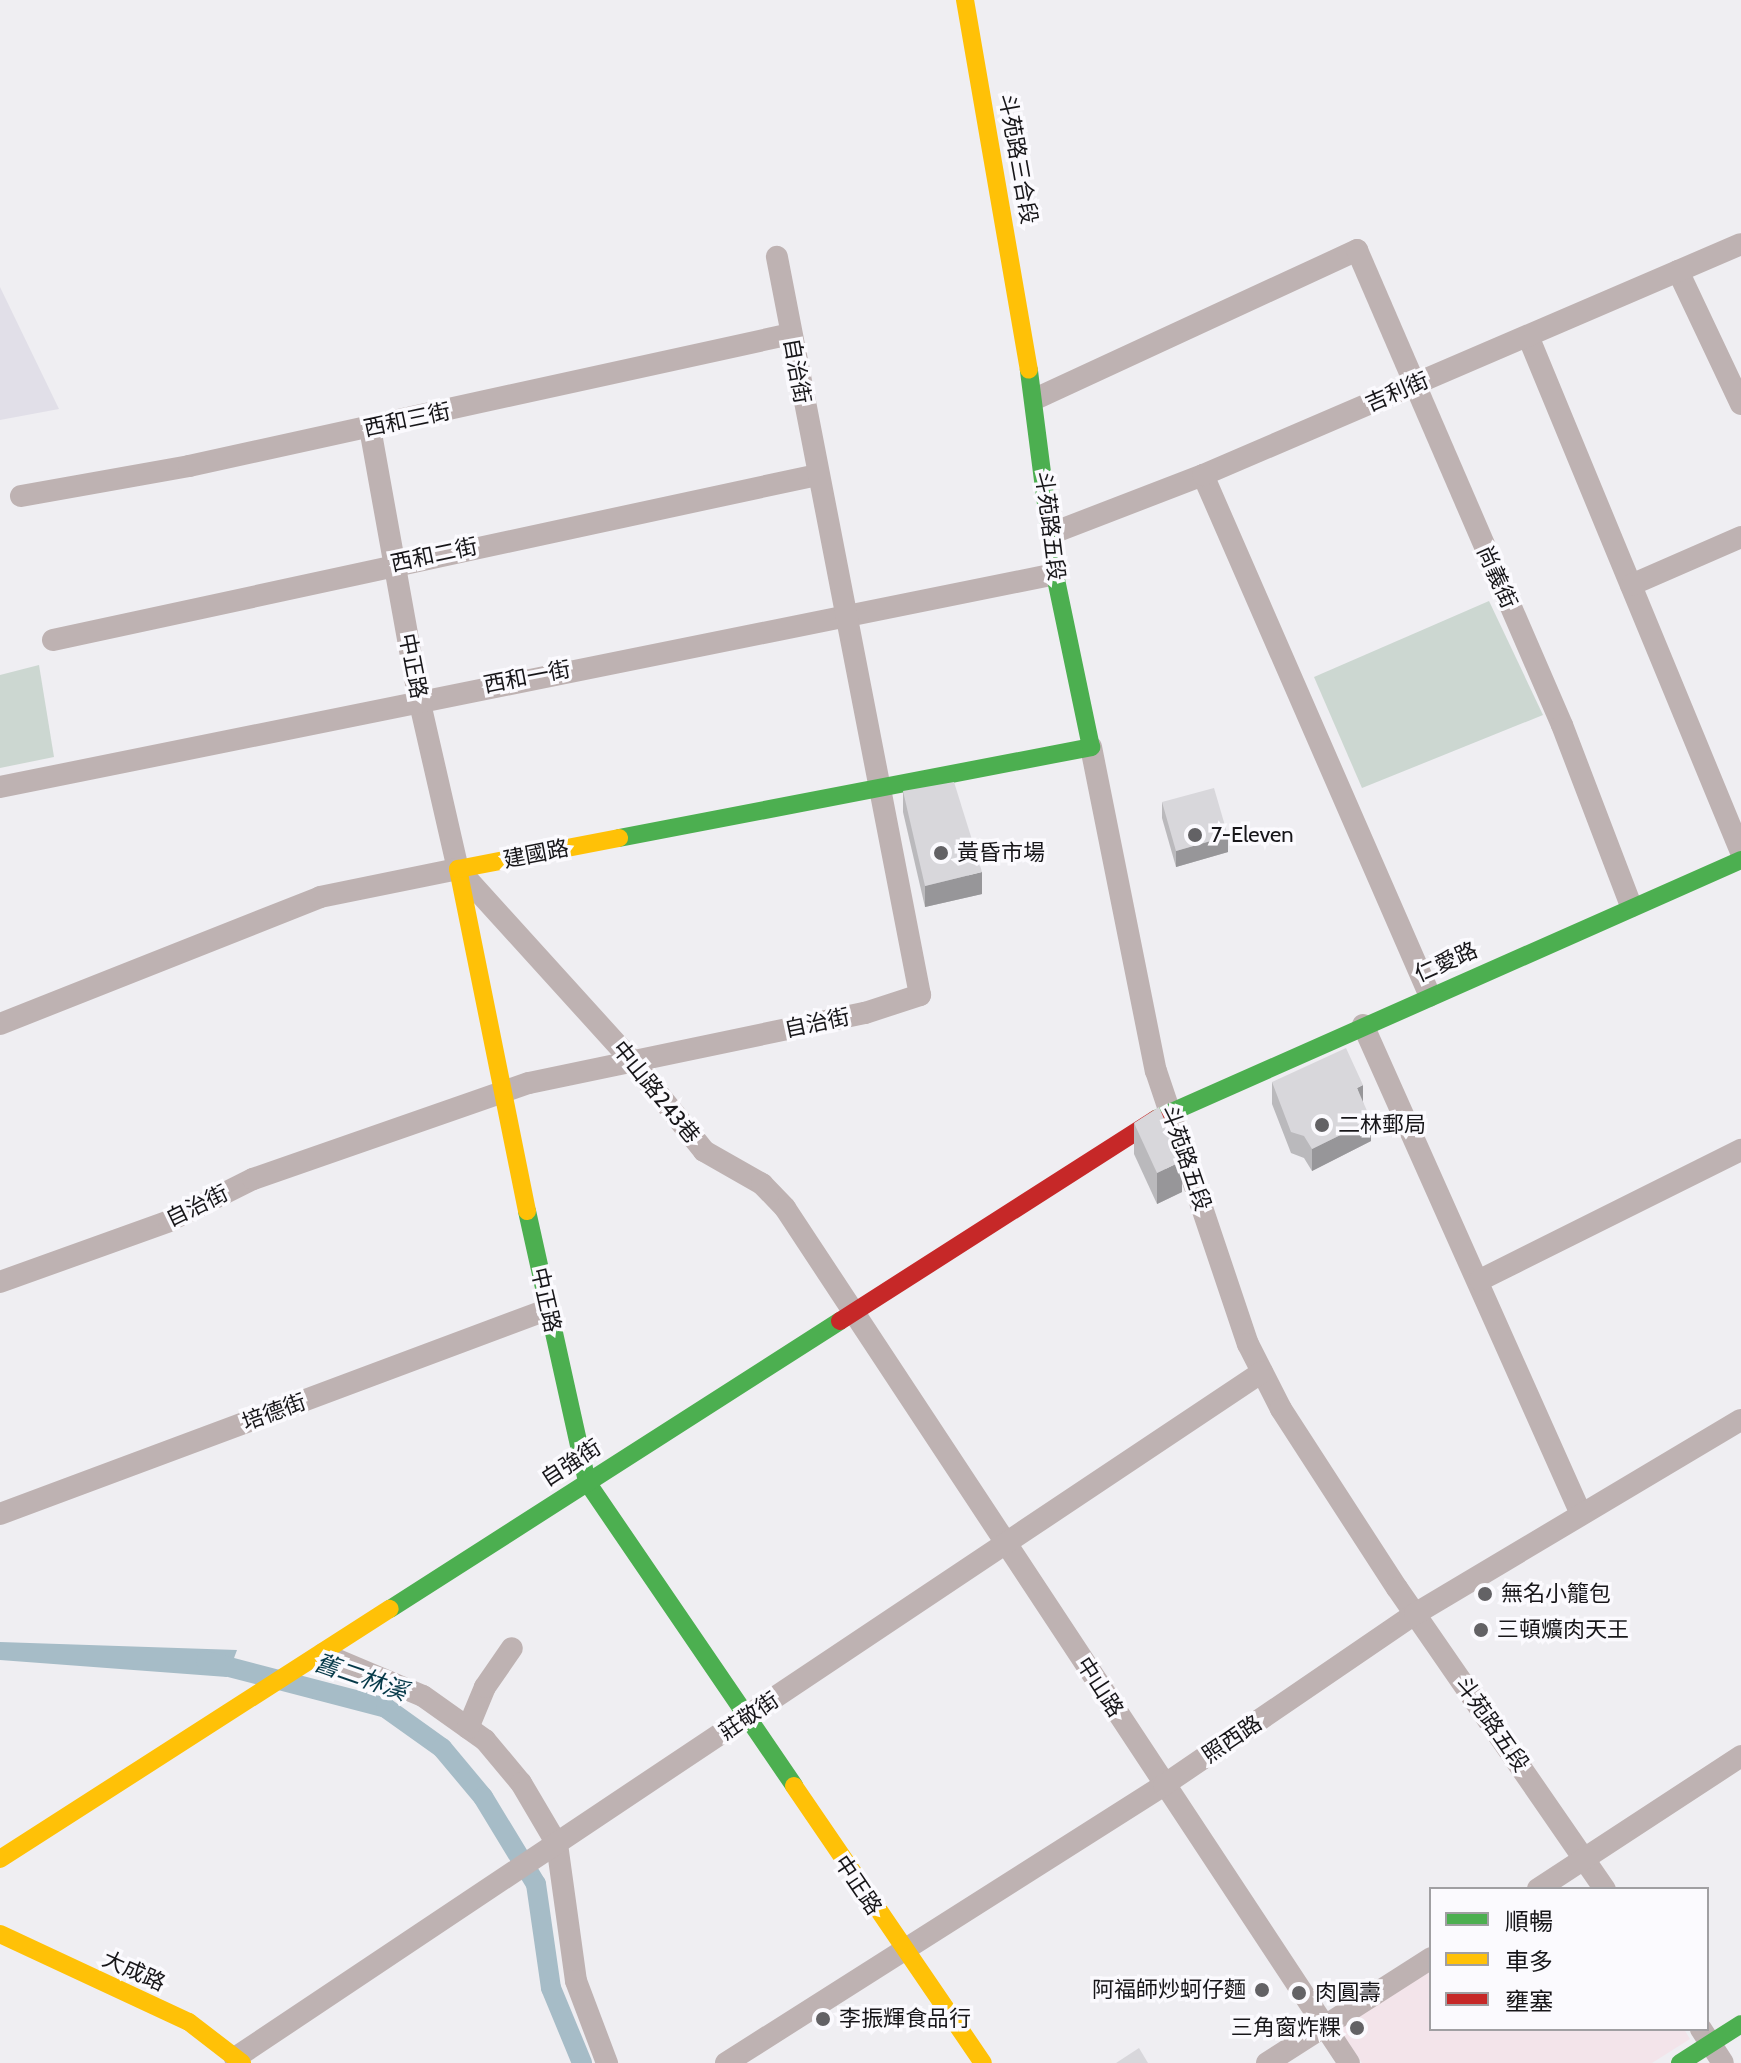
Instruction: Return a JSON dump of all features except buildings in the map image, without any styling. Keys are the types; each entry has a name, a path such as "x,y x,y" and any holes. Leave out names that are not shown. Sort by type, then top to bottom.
{"main road":[{"name":"斗苑路三合段","path":"965,0 1024,327"},
{"name":"斗苑路五段","path":"1024,327 1055,574 1091,747"},
{"name":"建國路","path":"458,869 1091,747"},
{"name":"仁愛路","path":"1170,1110 1741,860"},
{"name":"中正路","path":"458,869 501,1094 587,1482 903,1951 983,2063"},
{"name":"自強街","path":"0,1859 323,1654 851,1310 1170,1110"},
{"name":"大成路","path":"0,1934 189,2022 238,2060"},
{"path":"1680,2063 1706,2036 1741,2024"}],"street":[{"name":"吉利街","path":"1050,534 1203,475 1741,244"},
{"name":"尚義街","path":"1035,399 1357,250 1562,725 1631,906"},
{"name":"自治街","path":"0,1282 169,1221 253,1179 501,1094 632,1061 865,1013 920,995 884,788 843,615 777,257"},
{"path":"1678,271 1741,404"},
{"name":"西和三街","path":"21,496 370,428 791,334"},
{"path":"1528,336 1741,852"},
{"name":"中正路","path":"370,428 419,699 458,869"},
{"name":"西和二街","path":"53,640 393,563 817,475"},
{"path":"1203,475 1430,996"},
{"path":"1631,585 1741,537"},
{"name":"西和一街","path":"0,787 419,699 1055,574"},
{"name":"斗苑路五段","path":"1091,747 1156,1071 1248,1344 1281,1409 1415,1614 1604,1887"},
{"name":"建國路","path":"0,1024 320,897 458,869"},
{"name":"中山路243巷","path":"458,869 632,1061 704,1151 762,1184 785,1208 851,1310"},
{"path":"1363,1025 1480,1280 1580,1512"},
{"path":"1480,1280 1741,1150"},
{"name":"培德街","path":"0,1514 549,1309"},
{"name":"中山路","path":"851,1310 1349,2063"},
{"name":"莊敬街","path":"238,2060 1262,1372"},
{"name":"照西路","path":"726,2063 1164,1785 1415,1614 1580,1512 1741,1420"},
{"path":"468,1728 485,1687 512,1648"},
{"path":"323,1654 423,1696 468,1728 521,1783 557,1844 576,1981 607,2063"},
{"path":"1541,1887 1741,1756"},
{"path":"1267,2063 1429,1959"},
{"path":"1706,2036 1723,2063"}],"shaded area":[{"path":"0,287 59,409 0,420"},
{"path":"1489,601 1543,715 1362,788 1314,677"},
{"path":"39,665 54,757 0,768 0,675"},
{"path":"1429,1971 1429,2031 1685,2031 1690,2039 1652,2063 1362,2063 1338,2028"}],"water":[{"path":"0,1642 237,1650 227,1677 0,1660"}],"waterway":[{"name":"舊二林溪","path":"206,1661 386,1708 442,1748 483,1797 536,1884 551,1988 582,2063"}],"traffic: fast":[{"path":"619,838 1091,747 1055,574 1029,370"},
{"path":"1156,1119 1741,860"},
{"path":"527,1211 587,1482 794,1786"},
{"path":"390,1609 840,1321"},
{"path":"1680,2063 1741,2024"}],"traffic: slow":[{"path":"965,0 1029,370"},
{"path":"527,1211 458,869 619,838"},
{"path":"0,1859 390,1609"},
{"path":"794,1786 983,2063"},
{"path":"0,1934 189,2022 242,2063"}],"traffic: jam":[{"path":"840,1321 1156,1119"}],"place":[{"name":"7-Eleven","path":"1195,835"},
{"name":"黃昏市場","path":"941,853"},
{"name":"二林郵局","path":"1322,1125"},
{"name":"無名小籠包","path":"1485,1594"},
{"name":"三頓爌肉天王","path":"1481,1630"},
{"name":"阿福師炒蚵仔麵","path":"1262,1990"},
{"name":"肉圓壽","path":"1299,1993"},
{"name":"李振輝食品行","path":"823,2019"},
{"name":"三角窗炸粿","path":"1357,2028"}]}
